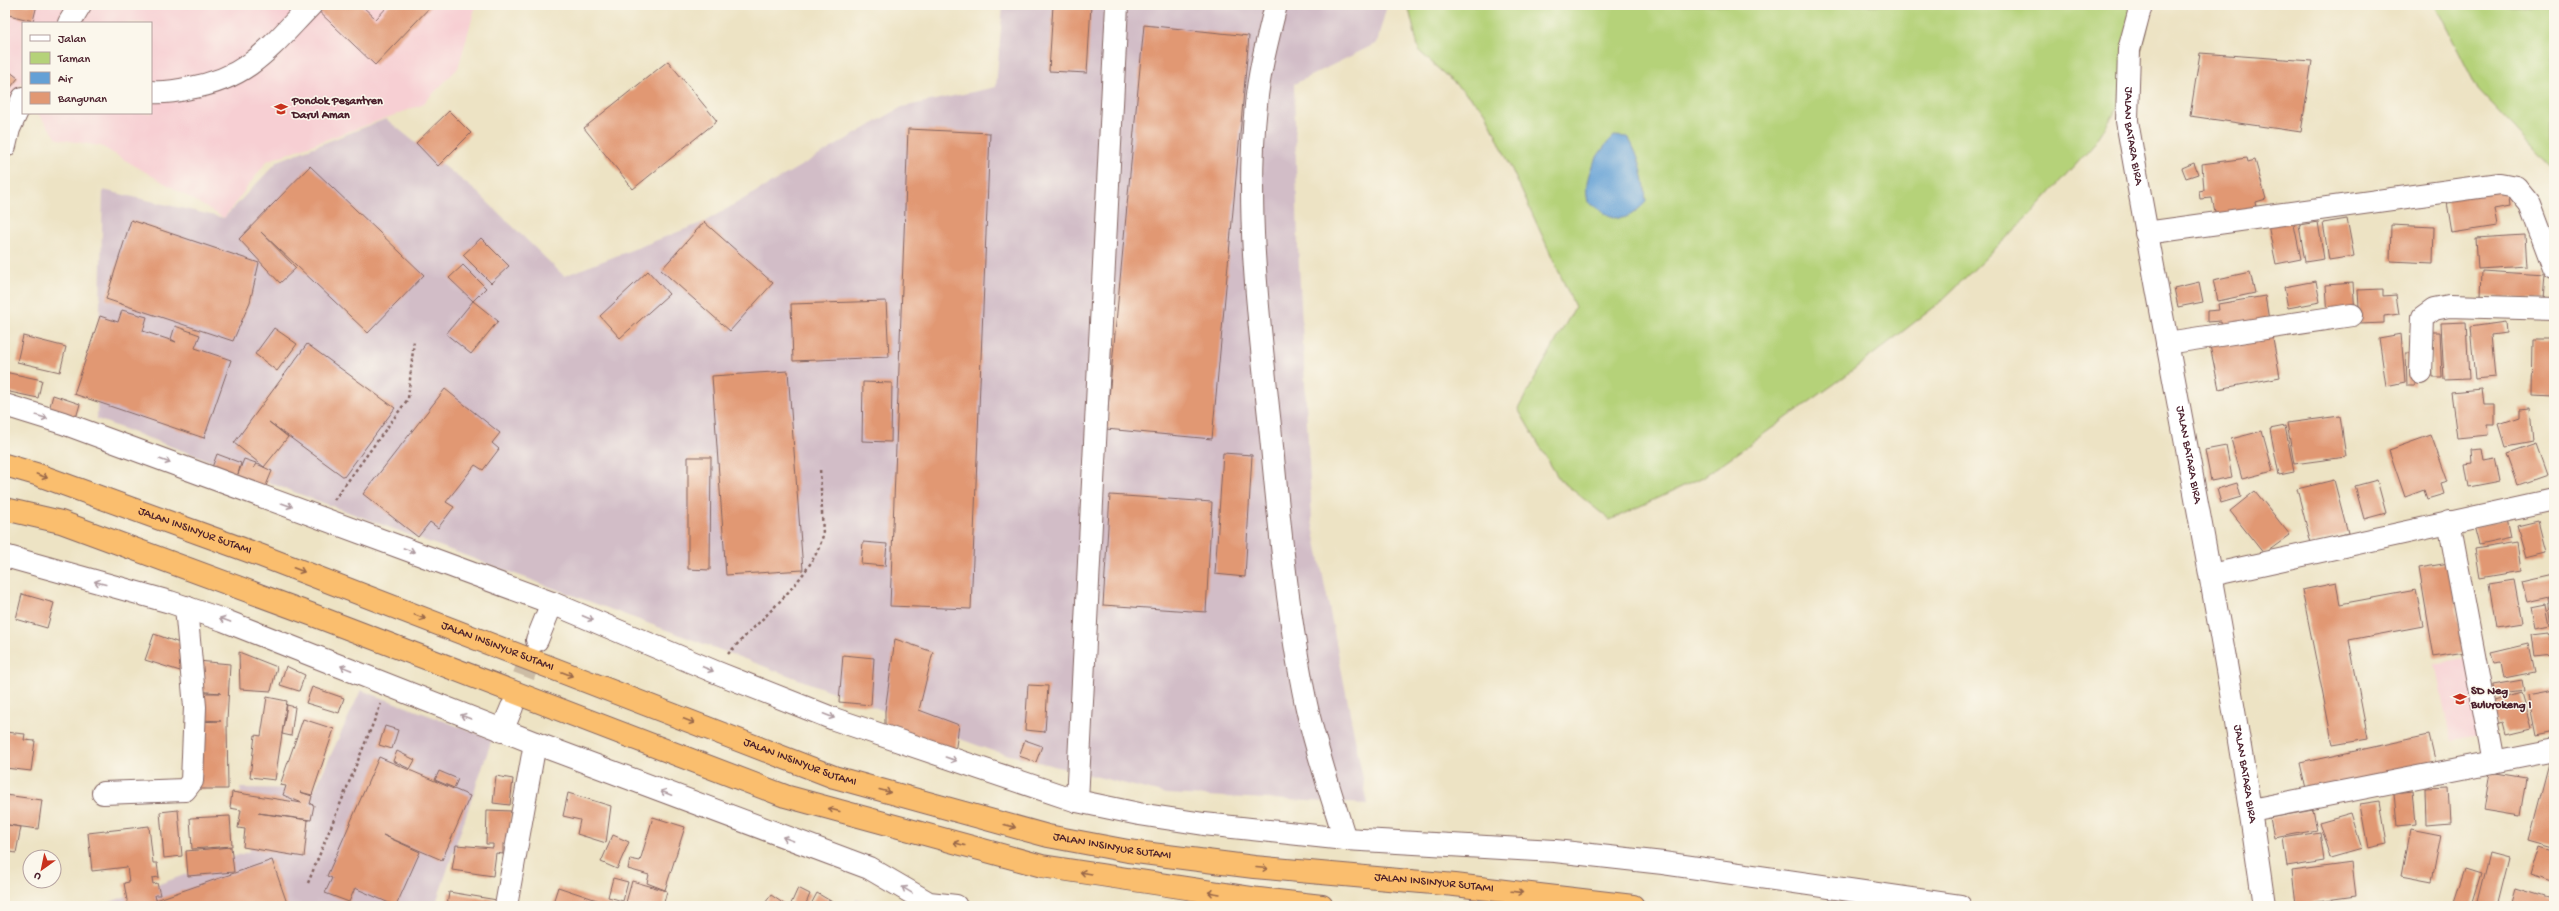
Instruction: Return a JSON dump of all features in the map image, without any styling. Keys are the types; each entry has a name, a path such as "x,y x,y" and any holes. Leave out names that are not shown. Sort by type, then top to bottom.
{"highway":[{"name":"JALAN INSINYUR SUTAMI","path":"5,465 36,474 262,556 834,777 1048,836 1128,851 1254,867 1455,885 1633,906"},
{"path":"5,508 61,522 313,615 785,796 1042,866 1251,898 1322,906"}],"street":[{"path":"70,22 80,5"},
{"path":"152,92 164,93 215,84 242,71 266,52 310,5"},
{"path":"1076,801 1117,5"},
{"path":"1276,5 1260,75 1253,140 1255,233 1261,349 1283,555 1299,667 1319,756 1345,839"},
{"name":"JALAN BATARA BIRA","path":"2141,5 2129,50 2127,121 2166,343 2211,576 2251,810 2264,906"},
{"path":"5,146 9,129 22,100"},
{"path":"2146,234 2500,184 2516,188 2530,204 2554,268"},
{"path":"2421,373 2423,317 2434,309 2450,306 2554,309"},
{"path":"2166,343 2352,315"},
{"path":"5,405 63,423 552,603 713,671 834,719 1076,801 1139,814 1197,823 1345,839 1555,851 1663,863 1960,906"},
{"path":"2211,576 2449,522 2554,500"},
{"path":"2449,522 2494,762"},
{"path":"5,556 186,607 389,685 502,731 868,868 929,905 956,906"},
{"path":"537,640 552,603"},
{"path":"103,793 185,790 190,787 192,781 195,707 186,607"},
{"path":"502,731 512,707"},
{"path":"506,906 535,743"},
{"path":"2251,810 2554,750"}],"path":[{"path":"320,518 408,399 414,340"},
{"path":"713,671 809,569 823,535 820,467"},
{"path":"308,883 389,685"}],"shaded area":[{"path":"5,5 67,5 58,22 22,22 22,83 5,111"},
{"name":"Pondok Pesantren Darul Aman","path":"88,5 476,5 458,68 422,105 267,161 224,218 101,146 58,139 38,114 152,114 152,22 79,22"},
{"path":"1003,5 1387,5 1377,43 1294,84 1298,246 1312,521 1368,804 1166,794 990,750 97,419 103,190 224,218 278,161 386,119 478,193 564,276 704,222 902,107 996,87"},
{"name":"SD Neg Bulurokeng I","path":"2468,657 2484,735 2451,741 2435,664"},
{"path":"361,690 492,739 435,906 99,906 250,851 240,788 315,789"},
{"path":"856,899 889,906 855,906"}],"green space":[{"path":"1408,5 2152,5 2134,84 2092,147 2030,215 1937,305 1840,380 1703,477 1610,520 1559,479 1518,409 1575,307 1485,111 1419,51"},
{"path":"2435,5 2554,5 2554,170 2478,90"}],"water":[{"path":"1614,136 1628,137 1639,160 1644,185 1646,202 1624,218 1612,217 1588,202 1587,184 1592,166 1607,143"}],"building":[{"path":"5,5 37,5 33,21 5,14"},
{"path":"312,5 361,5 376,19 389,5 432,5 375,65"},
{"path":"1053,5 1091,5 1087,73 1049,71"},
{"path":"1144,25 1249,36 1212,439 1106,429"},
{"path":"2200,53 2312,61 2301,132 2190,116"},
{"path":"668,61 717,121 633,189 584,128"},
{"path":"5,68 18,78 5,95"},
{"path":"449,111 471,133 438,166 416,143"},
{"path":"908,129 990,133 971,609 890,606"},
{"path":"2247,158 2248,162 2255,160 2266,199 2256,202 2257,208 2216,216 2212,198 2200,199 2199,191 2204,190 2202,164"},
{"path":"2194,163 2198,174 2186,178 2182,168"},
{"path":"310,166 424,275 368,333 261,232 296,268 280,283 239,239"},
{"path":"2508,190 2510,206 2494,209 2497,226 2452,233 2446,196"},
{"path":"2347,219 2354,256 2329,260 2323,223"},
{"path":"131,220 259,263 250,302 233,341 106,299"},
{"path":"2293,220 2301,259 2276,264 2268,225"},
{"path":"704,222 773,283 730,331 661,270"},
{"path":"2318,222 2324,259 2305,262 2299,225"},
{"path":"2391,225 2434,227 2433,263 2390,261"},
{"path":"2525,235 2527,266 2478,269 2476,238"},
{"path":"481,238 509,266 491,283 463,255"},
{"path":"463,265 486,288 473,301 449,278"},
{"path":"648,271 669,294 620,338 600,316"},
{"path":"2482,271 2545,275 2543,300 2481,296"},
{"path":"2250,272 2255,293 2218,301 2213,280"},
{"path":"2316,281 2320,302 2288,308 2284,287"},
{"path":"2199,282 2203,302 2178,307 2174,288"},
{"path":"2353,283 2355,315 2328,316 2326,285"},
{"path":"2383,289 2383,296 2396,295 2399,314 2384,316 2384,323 2360,324 2358,290"},
{"path":"2265,296 2269,320 2222,327 2221,321 2207,322 2207,311 2219,310 2218,304"},
{"path":"473,301 498,321 471,354 446,334"},
{"path":"886,301 889,357 793,361 791,304"},
{"path":"122,310 147,317 143,331 176,342 171,339 175,326 200,335 195,348 231,360 204,438 74,394 100,316 118,322"},
{"path":"2466,322 2469,379 2444,380 2441,323"},
{"path":"2505,322 2506,333 2491,335 2495,377 2475,379 2470,327"},
{"path":"274,328 297,344 277,371 255,354"},
{"path":"2271,329 2280,377 2219,389 2209,341"},
{"path":"2431,332 2440,332 2442,378 2433,378"},
{"path":"2401,334 2405,382 2386,386 2379,338"},
{"path":"23,336 66,347 60,372 17,362"},
{"path":"2533,339 2554,339 2554,397 2532,396"},
{"path":"307,344 395,408 344,477 269,422 288,437 264,467 234,443"},
{"path":"2406,353 2414,353 2415,386 2407,386"},
{"path":"788,371 803,570 726,575 712,376"},
{"path":"5,372 42,380 38,398 5,391"},
{"path":"863,382 892,383 891,442 862,441"},
{"path":"445,389 500,433 492,443 499,449 483,470 475,465 446,502 454,507 438,528 430,522 418,537 363,494"},
{"path":"2482,389 2484,405 2495,405 2495,425 2487,425 2488,435 2457,438 2451,392"},
{"path":"53,395 80,404 76,418 49,410"},
{"path":"2530,408 2533,442 2506,447 2499,424 2520,417 2520,409"},
{"path":"2340,416 2346,457 2294,464 2287,423"},
{"path":"2285,426 2294,472 2279,475 2270,429"},
{"path":"2262,431 2273,471 2242,479 2231,439"},
{"path":"2431,435 2448,482 2441,484 2444,494 2427,499 2424,490 2405,497 2389,450"},
{"path":"2536,444 2547,475 2518,485 2507,454"},
{"path":"2226,446 2232,477 2211,481 2205,450"},
{"path":"2482,448 2484,460 2495,458 2500,481 2469,487 2465,464 2472,463 2471,449"},
{"path":"1223,453 1252,455 1245,577 1215,574"},
{"path":"217,454 241,463 238,474 244,459 256,463 254,468 257,464 272,471 265,488 211,470"},
{"path":"688,457 711,457 710,570 688,569"},
{"path":"2334,480 2348,533 2311,543 2297,489"},
{"path":"2377,480 2386,513 2364,519 2355,486"},
{"path":"2237,483 2241,497 2221,503 2217,489"},
{"path":"2255,491 2290,535 2264,554 2230,511"},
{"path":"1110,495 1212,502 1206,612 1103,605"},
{"path":"2507,519 2511,538 2479,545 2474,526"},
{"path":"2538,521 2546,552 2526,557 2517,526"},
{"path":"863,542 887,544 885,566 861,564"},
{"path":"2517,542 2521,571 2480,578 2475,549"},
{"path":"2449,563 2464,652 2434,657 2419,568"},
{"path":"2554,575 2554,596 2528,602 2523,582"},
{"path":"2514,580 2522,623 2496,627 2489,584"},
{"path":"2336,583 2340,604 2416,590 2423,626 2349,640 2368,739 2333,745 2302,590"},
{"path":"22,594 54,603 47,628 16,619"},
{"path":"2549,598 2554,598 2554,625 2553,625"},
{"path":"2547,604 2551,625 2536,628 2532,607"},
{"path":"2549,632 2552,654 2535,656 2532,634"},
{"path":"154,634 188,646 180,671 145,660"},
{"path":"895,639 933,652 919,710 959,725 955,753 885,729 885,711"},
{"path":"2529,644 2535,672 2504,678 2501,662 2494,663 2491,653"},
{"path":"239,652 277,667 271,691 240,689"},
{"path":"843,655 874,658 871,705 839,702"},
{"path":"198,661 230,664 227,722 228,789 196,789 195,722 221,721 202,720 203,693 221,693 195,691"},
{"path":"286,666 305,675 299,691 280,685"},
{"path":"2522,680 2524,691 2494,695 2493,685"},
{"path":"1028,685 1048,686 1045,732 1025,730"},
{"path":"312,687 344,698 339,713 306,703"},
{"path":"2554,690 2554,732 2535,736 2527,695"},
{"path":"2521,693 2531,728 2506,734 2503,722 2498,724 2491,702"},
{"path":"267,697 287,701 275,780 250,777 255,735 261,736"},
{"path":"287,705 295,707 291,736 282,734"},
{"path":"303,719 334,729 312,795 300,792 312,796 310,804 314,805 311,820 258,813 308,820 304,857 243,847 245,829 238,828 241,810 230,808 232,792 302,803 283,795 286,786 280,785"},
{"path":"385,726 398,730 392,749 379,745"},
{"path":"5,732 25,734 24,740 35,741 31,771 5,768"},
{"path":"2429,735 2436,765 2307,794 2300,763"},
{"path":"1025,740 1042,746 1036,762 1019,756"},
{"path":"397,751 415,760 410,769 393,761"},
{"path":"379,757 470,796 442,860 383,835 420,852 396,906 355,888 349,902 325,893 332,878 327,876"},
{"path":"2549,763 2554,765 2554,847 2529,840"},
{"path":"439,771 458,779 454,788 435,780"},
{"path":"2490,772 2526,778 2520,816 2484,810"},
{"path":"496,776 513,779 510,805 493,803"},
{"path":"2448,787 2450,823 2426,825 2425,788"},
{"path":"2413,791 2416,824 2397,826 2394,793"},
{"path":"568,793 611,806 606,843 577,834 580,820 563,816"},
{"path":"5,795 42,800 38,829 8,825 21,827 16,853 5,851"},
{"path":"2380,801 2387,844 2368,848 2360,804"},
{"path":"178,810 182,856 164,858 160,812"},
{"path":"487,810 511,811 510,845 503,844 503,854 496,853 493,876 452,870 456,845 493,848 493,844 486,844"},
{"path":"2313,810 2317,830 2274,838 2270,818"},
{"path":"2351,813 2362,849 2330,858 2319,822"},
{"path":"230,816 232,846 192,849 190,818"},
{"path":"653,817 685,827 665,890 647,883 649,875 628,869 630,859 640,861"},
{"path":"149,826 153,863 157,863 159,877 152,878 153,884 157,883 160,895 155,895 156,900 272,860 288,906 140,906 151,902 128,906 124,883 129,882 127,867 92,871 88,833"},
{"path":"2410,829 2441,835 2432,882 2401,876"},
{"path":"2320,832 2324,861 2287,867 2283,838"},
{"path":"613,835 629,842 617,869 601,862"},
{"path":"2539,846 2554,851 2554,883 2530,875"},
{"path":"231,847 234,872 188,876 186,851"},
{"path":"2489,853 2508,858 2496,906 2476,906"},
{"path":"2352,863 2356,896 2296,904 2292,871"},
{"path":"2465,868 2481,873 2471,906 2454,902"},
{"path":"613,878 628,882 623,901 608,897"},
{"path":"632,881 667,891 663,906 625,906"},
{"path":"558,887 615,906 552,906"},
{"path":"798,888 810,894 805,906 790,906"},
{"path":"2515,889 2554,901 2554,906 2510,906"},
{"path":"449,892 497,900 496,906 447,906"},
{"path":"817,893 834,903 832,906 810,906"},
{"path":"771,895 787,906 763,906"}],"tunnel":[{"path":"512,707 536,643"}],"place":[{"name":"Pondok Pesantren Darul Aman","path":"281,109"},
{"name":"SD Neg Bulurokeng I","path":"2460,699"}]}
